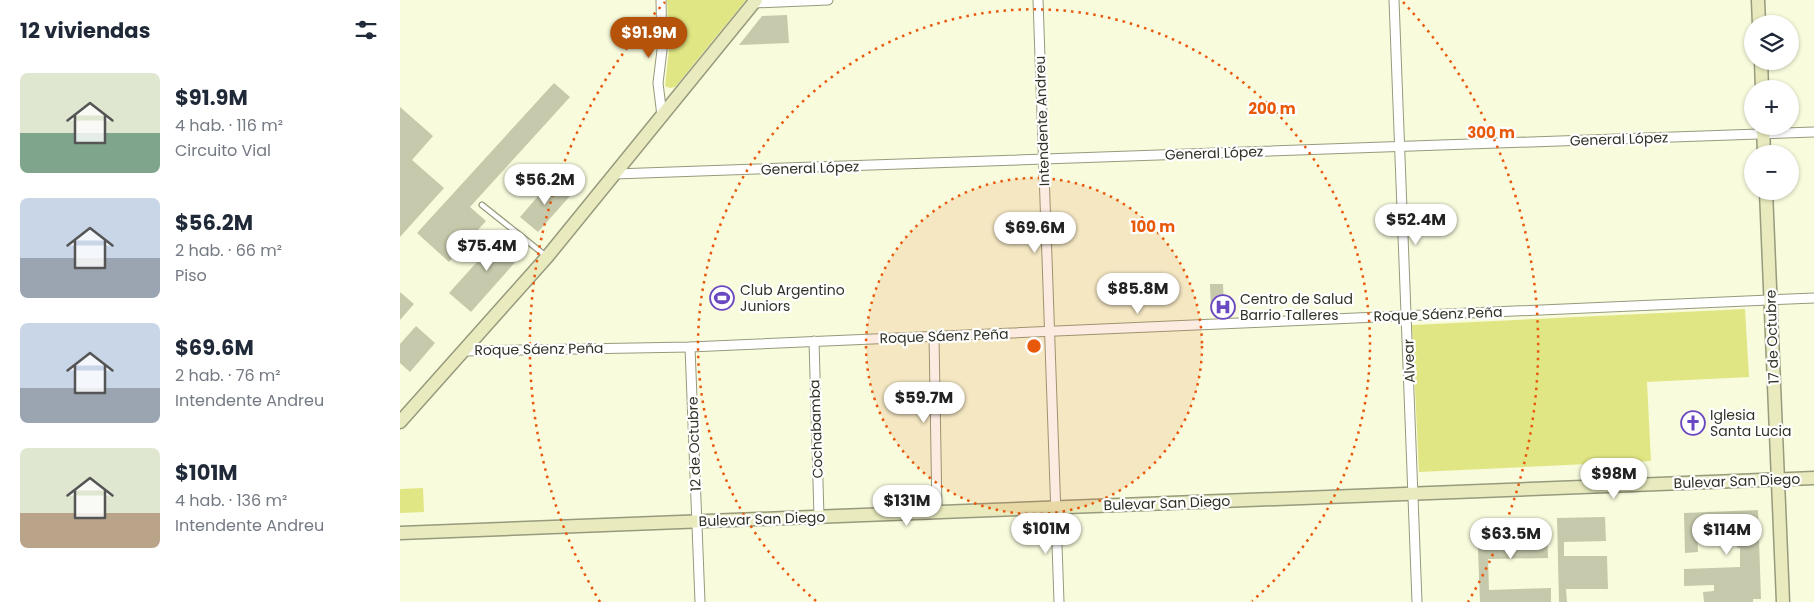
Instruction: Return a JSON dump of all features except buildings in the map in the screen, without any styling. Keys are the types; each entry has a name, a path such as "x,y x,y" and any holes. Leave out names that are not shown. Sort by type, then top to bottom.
{"street":[{"path":"661,0 662,50 658,83 662,116"},
{"path":"400,422 547,257 754,2 828,0"},
{"name":"Intendente Andreu","path":"1038,0 1059,602"},
{"name":"Alvear","path":"1394,0 1417,602"},
{"path":"1758,0 1759,15"},
{"name":"General López","path":"615,174 1044,160 1744,131"},
{"name":"General López","path":"1799,131 1814,132"},
{"name":"17 de Octubre","path":"1766,200 1783,602"},
{"name":"Roque Sáenz Peña","path":"463,351 690,347 1814,298"},
{"path":"934,336 937,512"},
{"name":"Cochabamba","path":"814,341 819,517"},
{"name":"12 de Octubre","path":"690,347 700,602"},
{"name":"Bulevar San Diego","path":"400,533 1814,478"}],"lane":[{"path":"482,205 547,257"}],"green space":[{"path":"667,0 746,0 675,87 670,88 665,86 669,50"},
{"path":"1745,309 1749,377 1647,382 1651,461 1419,472 1412,325"},
{"path":"423,488 424,512 400,513 400,489"}],"place":[{"name":"Club Argentino Juniors","path":"722,298"},
{"name":"Centro de Salud Barrio Talleres","path":"1223,307"},
{"name":"Iglesia Santa Lucia","path":"1693,423"}]}
